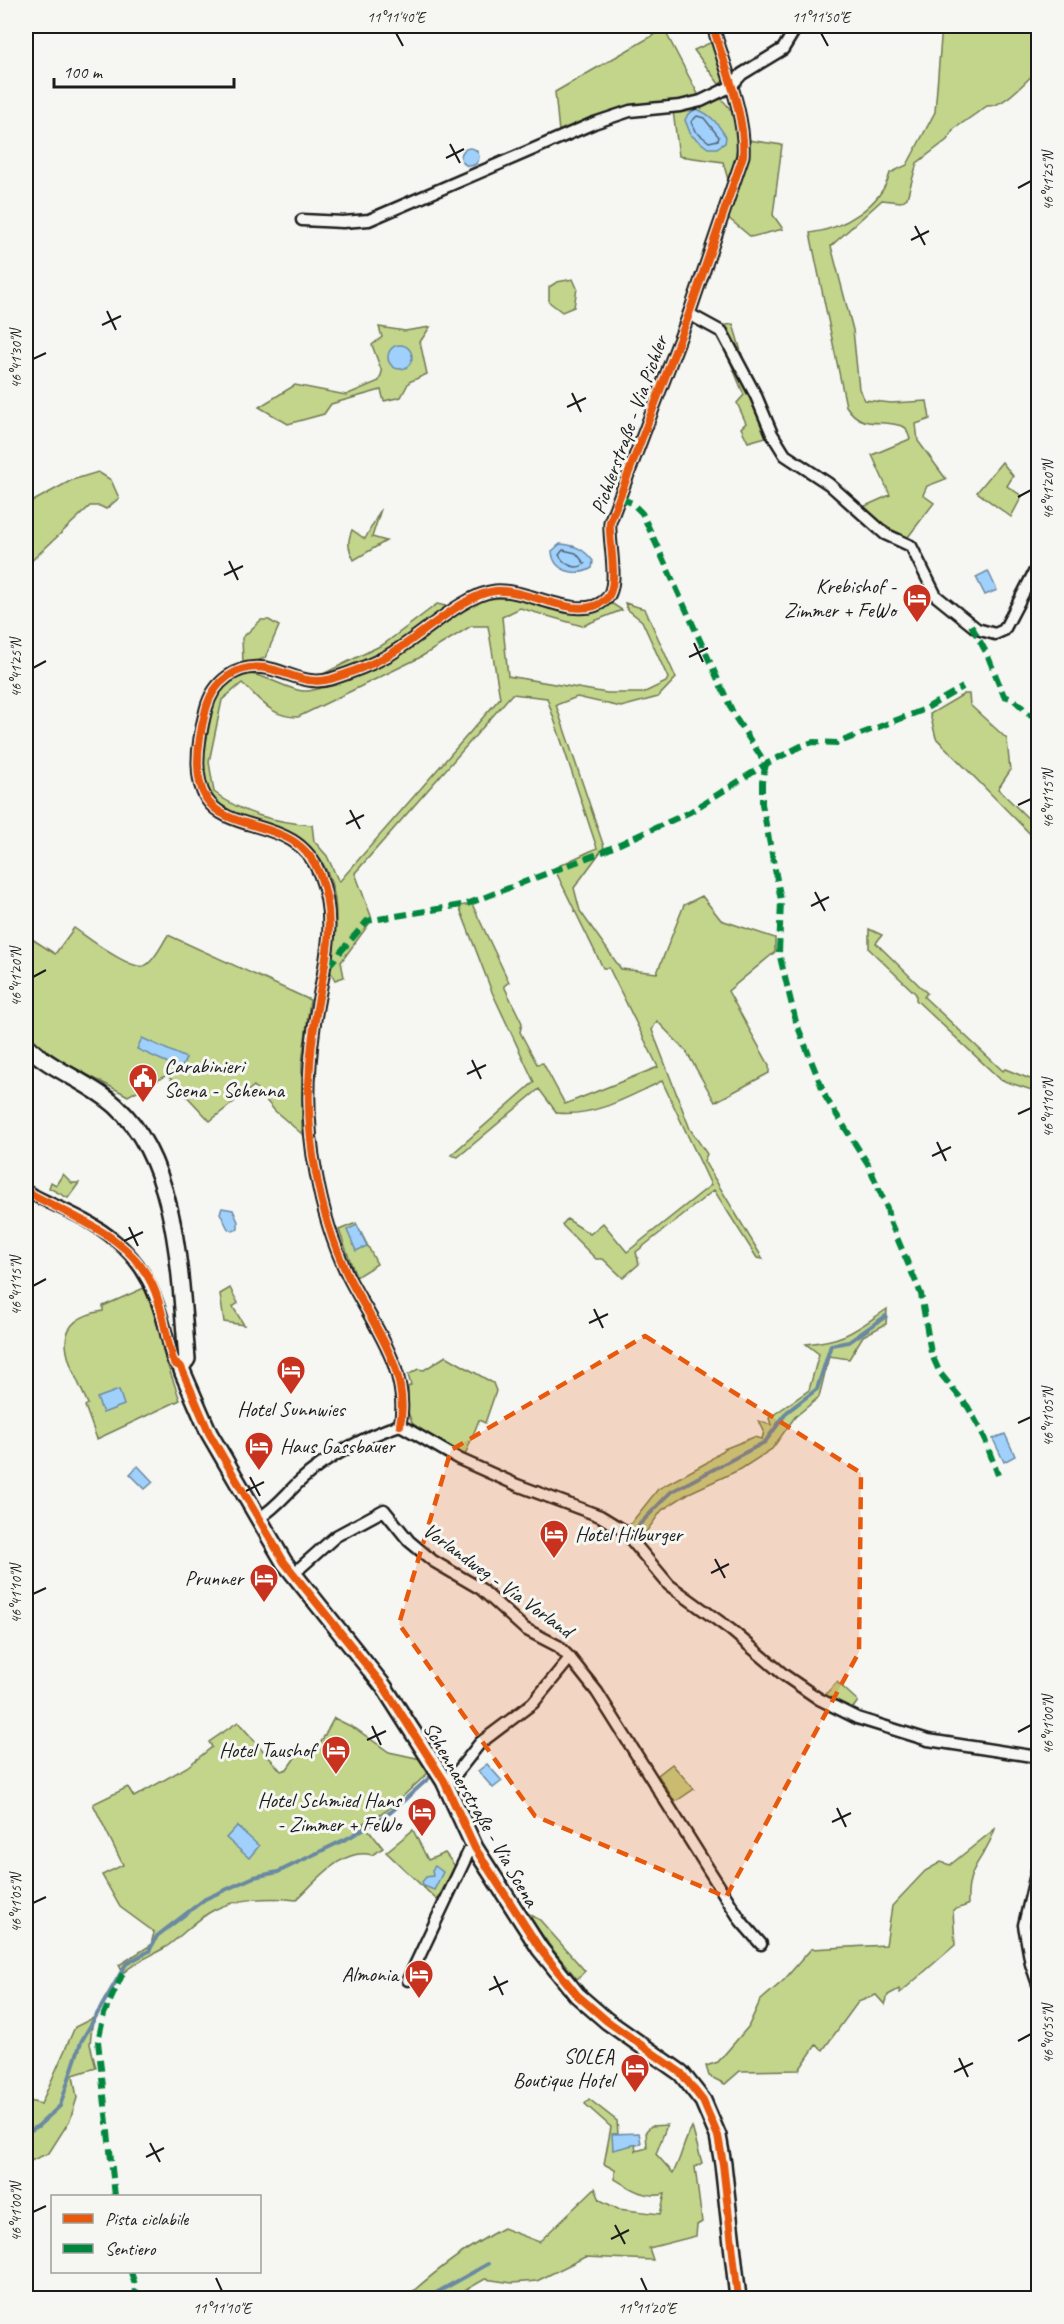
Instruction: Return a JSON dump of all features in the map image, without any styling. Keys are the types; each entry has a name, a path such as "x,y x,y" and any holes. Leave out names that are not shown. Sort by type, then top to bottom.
{"street":[{"name":"Pichlerstraße - Via Pichler","path":"400,1425 402,1408 398,1380 374,1318 348,1275 328,1222 316,1176 309,1131 307,1087 314,1023 331,924 328,899 314,861 302,848 279,835 225,816 209,803 200,788 197,770 206,708 211,693 230,675 254,667 269,668 307,681 325,681 388,656 469,601 494,591 516,591 565,606 585,608 603,602 612,589 610,522 689,314 743,156 744,138 713,26"},
{"path":"302,220 334,222 369,220 594,123 630,111 680,106 701,101 730,87 742,74 783,49 798,26"},
{"name":"Pichlerstraße - Via Pichler","path":"689,314 722,332 756,396 772,434 785,455 829,484 885,534 911,546 936,596 971,625 995,634 1005,630 1038,565"},
{"path":"26,1045 39,1058 90,1085 117,1107 153,1159 166,1197 178,1268 187,1359 181,1367"},
{"name":"Schennaerstraße - Via Scena","path":"26,1191 94,1224 131,1256 154,1288 172,1358 177,1366 181,1367 209,1433 292,1575 363,1658 444,1781 475,1848 540,1949 568,1986 607,2021 681,2073 704,2102 718,2136 723,2164 738,2298"},
{"path":"259,1518 278,1505 312,1472 364,1440 400,1425 492,1474 600,1516 623,1530 669,1585 732,1630 793,1682 819,1699 857,1718 928,1740 1038,1756"},
{"name":"Vorlandweg - Via Vorland","path":"292,1575 336,1536 384,1510 417,1548 481,1589 525,1629 558,1646 597,1692 741,1920 761,1944"},
{"name":"Vorlandweg - Via Vorland","path":"444,1781 455,1775 480,1743 533,1703 570,1658"},
{"name":"Schennaerstraße - Via Scena","path":"408,1980 469,1851 475,1848"},
{"path":"1038,1866 1024,1925 1031,1964 1038,1984"}],"highlighted area":[{"path":"645,1336 861,1473 859,1652 726,1897 535,1816 399,1624 451,1450"}],"green space":[{"path":"942,26 1038,26 1038,70 1008,98 987,106 954,129 947,140 917,163 907,198 901,202 882,200 831,246 853,330 859,389 865,400 891,403 927,401 930,419 916,424 918,441 946,479 927,486 923,495 934,503 908,537 884,527 863,507 890,495 872,455 910,439 906,428 889,423 867,422 853,414 846,406 810,233 835,227 859,214 878,196 890,173 907,165 935,112"},
{"path":"664,29 699,96 676,110 720,98 734,116 738,138 729,183 723,162 679,156 673,111 633,114 559,132 555,92"},
{"path":"712,42 725,80 719,84 694,50"},
{"path":"748,140 782,145 773,215 783,229 751,237 727,217"},
{"path":"573,279 577,288 574,307 562,312 549,302 549,287 557,282"},
{"path":"733,324 766,437 748,442 741,428 746,423 737,403 744,395 719,335 721,326"},
{"path":"379,327 405,331 430,327 420,342 427,374 409,382 401,397 384,401 381,390 331,404 324,414 288,424 259,407 295,385 346,395 379,381 382,372 372,345 382,337"},
{"path":"1002,462 1013,476 1007,486 1022,496 1011,517 977,492"},
{"path":"98,472 111,480 119,498 106,509 100,506 90,506 26,566 26,505 72,480"},
{"path":"381,509 372,537 386,541 354,560 349,545 352,530 365,539"},
{"path":"491,598 515,598 564,612 589,613 611,603 622,610 582,626 520,608 502,617 508,676 607,693 643,693 666,682 668,678 642,621 627,609 625,603 645,609 676,678 658,697 621,707 577,697 556,705 604,847 574,888 580,911 621,969 657,973 684,905 702,896 721,920 775,938 775,952 728,991 769,1065 769,1073 715,1102 686,1051 657,1021 652,1030 690,1129 707,1154 704,1161 763,1259 757,1258 714,1190 636,1252 639,1264 623,1278 603,1259 596,1259 562,1225 567,1219 590,1234 603,1223 627,1252 711,1185 662,1081 598,1109 571,1113 557,1113 539,1089 458,1157 451,1155 534,1082 492,992 459,906 472,904 509,982 504,986 522,1023 520,1032 537,1064 543,1063 565,1104 658,1067 609,968 603,968 554,868 597,848 547,698 512,694 355,873 371,916 369,924 341,962 344,977 335,980 326,963 331,963 336,914 335,898 325,867 316,854 297,838 284,831 226,811 211,800 208,794 203,777 204,753 215,696 225,681 245,674 255,675 294,689 311,691 349,678 381,663 476,603","holes":["471,626 488,626 500,698 339,882 327,856 314,841 312,825 286,822 249,812 214,792 209,762 222,700 242,683 274,711 298,717 419,658"]},
{"path":"437,604 450,607 390,649 373,659 340,672 325,673 384,644"},
{"path":"261,620 269,620 279,626 265,658 248,664 243,663 242,638"},
{"path":"964,694 969,694 970,705 1007,739 1010,771 998,789 1038,828 1038,842 936,738 930,714"},
{"path":"74,928 121,959 140,966 146,965 152,959 168,935 310,1000 302,1063 302,1134 275,1111 254,1086 210,1121 167,1075 128,1096 46,1050 26,1030 26,935 55,954"},
{"path":"869,929 882,935 876,943 927,993 924,997 1003,1071 1005,1069 1038,1082 1038,1092 1001,1080 916,1000 916,994 869,949"},
{"path":"63,1174 72,1183 79,1183 68,1198 49,1188 51,1182 56,1185"},
{"path":"356,1223 377,1264 356,1277 339,1230"},
{"path":"144,1288 157,1316 163,1352 180,1400 97,1439 85,1406 88,1404 69,1361 66,1347 67,1335 72,1325 84,1316 103,1311 103,1306"},
{"path":"230,1288 238,1303 233,1307 244,1325 224,1322 220,1294"},
{"path":"887,1309 886,1324 863,1336 849,1359 829,1356 819,1397 795,1417 772,1449 741,1469 689,1493 662,1510 641,1539 628,1527 658,1489 706,1463 724,1449 754,1437 762,1439 764,1431 759,1421 771,1425 769,1418 809,1390 819,1354 806,1344 841,1337 858,1329"},
{"path":"446,1356 493,1383 496,1391 485,1423 479,1420 463,1460 412,1423 408,1412 408,1387 411,1385 408,1375 418,1369 424,1370"},
{"path":"837,1682 858,1701 853,1708 825,1695"},
{"path":"334,1718 356,1729 389,1752 421,1759 429,1772 388,1810 363,1823 383,1848 372,1855 350,1856 340,1861 296,1900 254,1899 214,1910 166,1947 123,1973 119,1965 151,1945 154,1932 120,1907 102,1875 123,1865 93,1804 128,1787 134,1797 187,1767 212,1747 209,1742 238,1722 281,1771 287,1769 299,1752 310,1750 315,1753"},
{"path":"672,1764 694,1789 675,1802 658,1775"},
{"path":"995,1829 970,1880 968,1905 953,1910 955,1945 900,1993 899,1989 888,1995 885,2005 876,1995 858,2002 823,2050 816,2045 799,2070 740,2071 725,2084 709,2076 706,2066 718,2062 748,2027 760,2001 784,1980 811,1949 886,1945 892,1906 925,1871 941,1862 950,1865"},
{"path":"413,1830 428,1860 445,1853 455,1866 437,1900 386,1852"},
{"path":"526,1912 540,1920 585,1971 577,1979 550,1946"},
{"path":"93,2018 90,2044 96,2068 73,2075 77,2098 70,2120 49,2153 26,2163 26,2100 41,2104 75,2027"},
{"path":"589,2099 617,2121 618,2134 613,2134 613,2149 635,2144 636,2151 647,2148 646,2131 651,2126 667,2125 656,2154 673,2173 692,2127 702,2163 695,2167 702,2222 697,2225 696,2236 649,2248 653,2260 585,2257 537,2281 512,2283 485,2279 452,2298 409,2298 410,2294 443,2266 503,2228 539,2242 595,2188 600,2200 618,2209 660,2214 665,2194 651,2195 633,2189 615,2179 615,2170 604,2164 611,2127 585,2104"}],"water":[{"path":"696,109 717,124 726,137 725,143 717,148 708,148 691,135 685,120 688,114"},
{"path":"470,148 476,151 479,157 476,163 470,166 464,163 461,157 464,151"},
{"path":"400,345 408,349 412,357 408,365 400,369 392,365 388,357 392,349"},
{"path":"560,544 570,545 586,553 593,561 592,568 573,572 561,568 553,558 552,551"},
{"path":"988,571 997,590 985,595 976,577"},
{"path":"142,1038 186,1058 181,1069 137,1049"},
{"path":"222,1208 233,1210 238,1229 233,1231 228,1229 220,1213"},
{"path":"357,1225 367,1246 356,1251 347,1230"},
{"path":"119,1390 124,1405 103,1413 97,1398"},
{"path":"1005,1434 1015,1456 1004,1462 993,1439"},
{"path":"138,1466 153,1482 145,1489 130,1474"},
{"path":"487,1764 502,1781 493,1788 478,1771"},
{"path":"237,1826 259,1846 249,1858 226,1838"},
{"path":"435,1866 443,1872 434,1890 424,1886 422,1882 426,1877 433,1876 432,1870"},
{"path":"639,2133 641,2143 613,2150 612,2134"}],"waterway":[{"path":"639,1525 671,1492 765,1442 787,1412 817,1389 831,1345 849,1342 886,1316"},
{"path":"26,2133 38,2126 60,2106 81,2042 126,1964 149,1951 157,1936 205,1899 254,1877 278,1872 350,1837 391,1812 430,1777"},
{"path":"427,2298 488,2264"}],"marked path":[{"path":"620,498 632,503 642,513 735,717 766,764 762,782 762,804 781,900 779,953 796,1022 826,1098 868,1164 887,1208 889,1219 921,1294 931,1353 940,1373 968,1407 982,1432 998,1475"},
{"path":"971,625 987,654 1004,696 1013,699 1038,722"},
{"path":"326,963 331,963 367,921 467,904 600,853 690,812 766,764 801,746 813,742 837,743 923,710 963,687"},
{"path":"115,2195 98,2041 104,2014 123,1973"},
{"path":"131,2273 136,2288 135,2298"}],"cycle path":[{"path":"400,1425 402,1405 400,1385 387,1347 348,1276 338,1251 321,1199 310,1137 310,1064 329,932 326,894 320,875 304,850 283,836 236,820 216,809 202,790 198,758 206,709 209,699 220,683 245,668 266,668 306,680 331,679 387,656 455,609 482,594 508,591 581,608 594,606 610,594 613,575 610,522 688,317 743,156 738,107 713,26"},
{"path":"26,1191 100,1230 117,1242 145,1272 158,1300 174,1363 181,1367 209,1433 284,1562 384,1687 444,1781 475,1848 540,1949 577,1995 607,2021 681,2073 703,2101 718,2136 723,2164 738,2298"}],"place":[{"name":"Krebishof - Zimmer + FeWo","path":"917,624"},
{"name":"Carabinieri Scena - Schenna","path":"143,1104"},
{"name":"Hotel Sunnwies","path":"291,1396"},
{"name":"Haus Gassbauer","path":"259,1472"},
{"name":"Hotel Hilburger","path":"554,1560"},
{"name":"Prunner","path":"264,1604"},
{"name":"Hotel Taushof","path":"336,1776"},
{"name":"Hotel Schmied Hans - Zimmer + FeWo","path":"422,1838"},
{"name":"Almonia","path":"419,2000"},
{"name":"SOLEA Boutique Hotel","path":"635,2094"}]}
